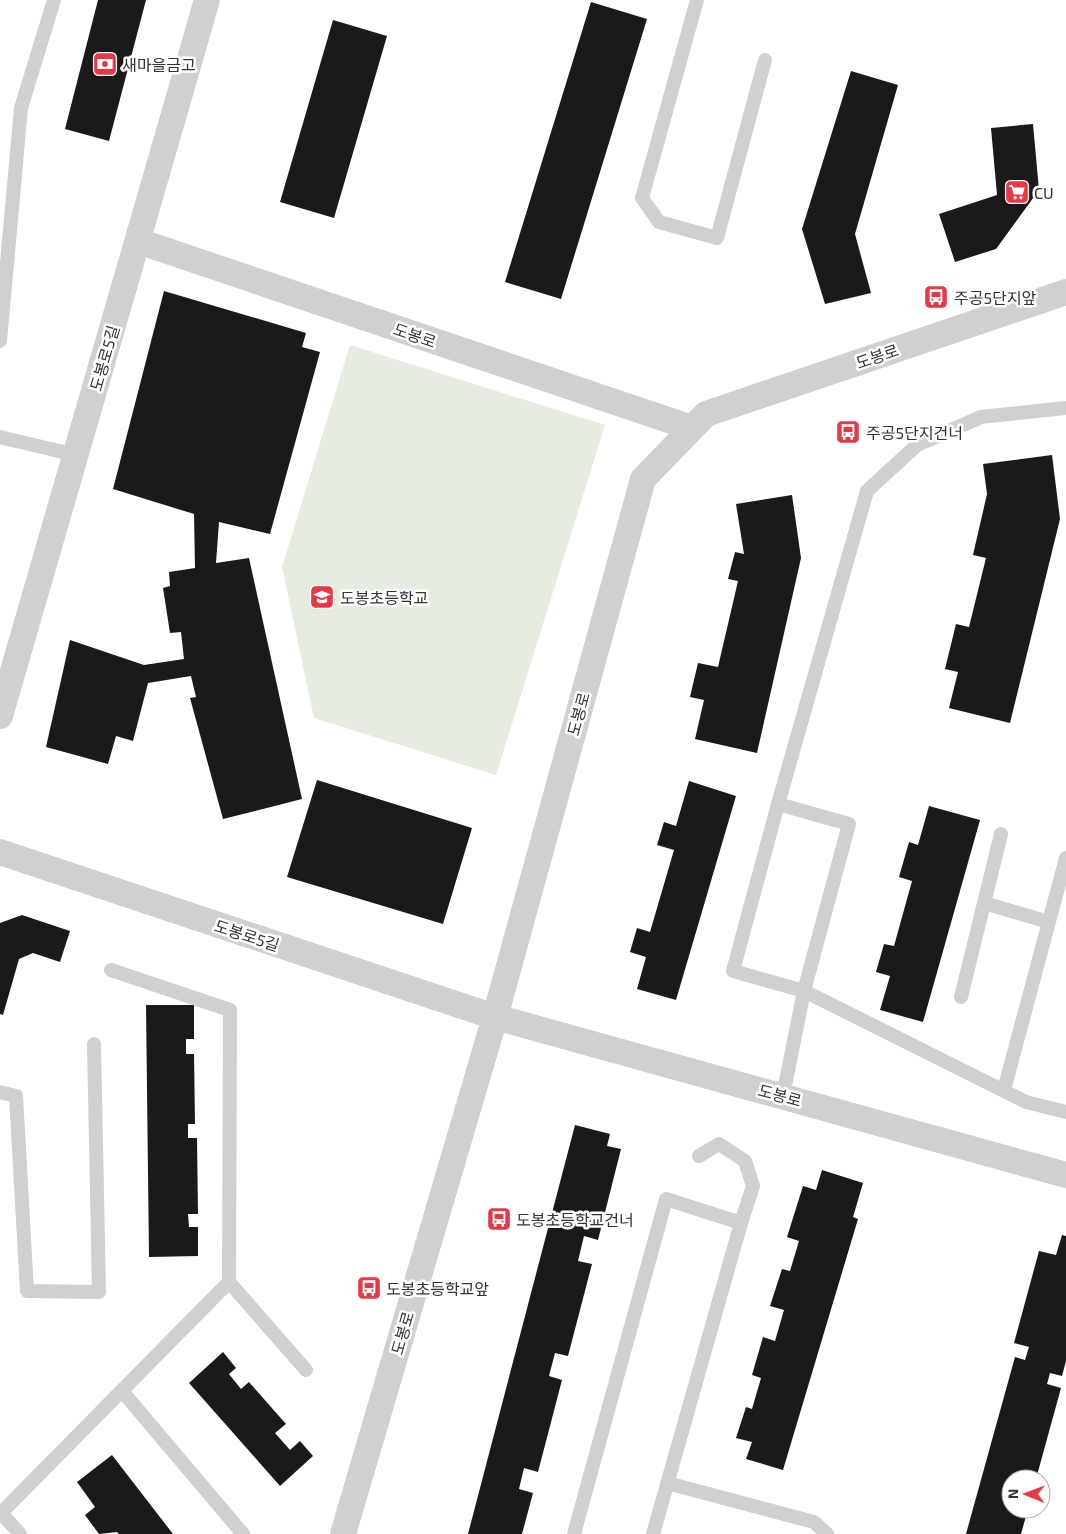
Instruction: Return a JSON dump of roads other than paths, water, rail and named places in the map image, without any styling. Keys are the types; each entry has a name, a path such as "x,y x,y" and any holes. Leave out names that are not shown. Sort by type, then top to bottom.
{"street":[{"name":"도봉로5길","path":"0,716 207,0"},
{"name":"도봉로","path":"138,241 692,428"},
{"name":"도봉로","path":"343,1534 494,1017 643,479 706,414 1066,292"},
{"name":"도봉로5길","path":"0,852 494,1017"},
{"name":"도봉로","path":"494,1017 1066,1175"}],"lane":[{"path":"0,341 21,108 54,0"},
{"path":"697,0 642,198 659,222 717,238 765,60"},
{"path":"1066,408 981,417 917,446 867,491 778,804 733,971 804,992 1026,1102 1066,1112"},
{"path":"0,436 76,455"},
{"path":"778,804 849,824 804,992 783,1096"},
{"path":"961,997 1001,834"},
{"path":"1004,1090 1066,858"},
{"path":"984,903 1049,922"},
{"path":"111,970 230,1010 229,1282 306,1370"},
{"path":"0,1092 16,1096 27,1291 99,1292 94,1044"},
{"path":"653,1534 753,1186 745,1161 719,1144 699,1156"},
{"path":"574,1534 666,1199 741,1223"},
{"path":"20,1534 1,1513 229,1282"},
{"path":"122,1391 243,1534"},
{"path":"667,1483 814,1522 827,1534"}],"place":[{"name":"새마을금고","path":"105,64"},
{"name":"CU","path":"1017,192"},
{"name":"주공5단지앞","path":"936,297"},
{"name":"주공5단지건너","path":"848,432"},
{"name":"도봉초등학교","path":"322,597"},
{"name":"도봉초등학교건너","path":"499,1219"},
{"name":"도봉초등학교앞","path":"369,1288"}]}
